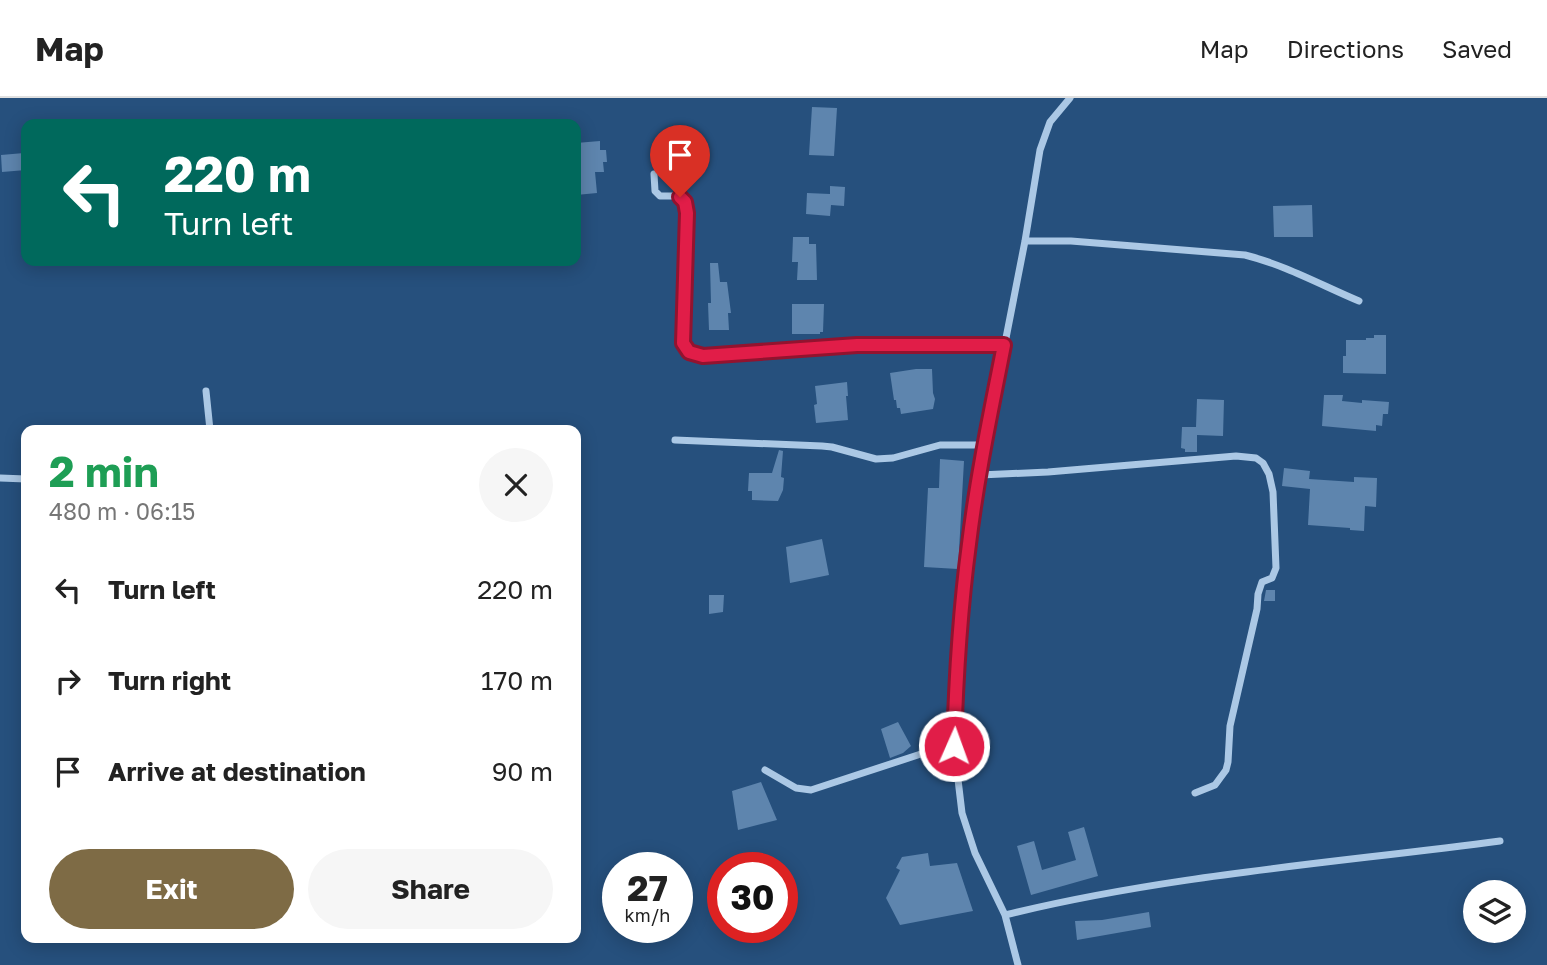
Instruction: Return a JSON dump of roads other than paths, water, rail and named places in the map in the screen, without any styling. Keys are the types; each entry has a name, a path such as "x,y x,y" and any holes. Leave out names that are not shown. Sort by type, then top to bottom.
{"street":[{"path":"1018,965 1005,915 975,853 962,813 954,746 957,684 969,544 1040,150 1050,122 1070,98"},
{"path":"654,174 655,191 660,197 680,197 685,202 687,213 683,343 689,352 703,356 857,345 1004,345"},
{"path":"1025,241 1245,255 1292,270 1359,301"},
{"path":"206,391 209,425"},
{"path":"675,440 822,446 876,459 940,445 985,445"},
{"path":"980,475 1236,456 1256,458 1263,463 1273,492 1276,568 1272,578 1262,582 1258,594 1257,609 1230,726 1226,770 1215,785 1195,793"},
{"path":"0,478 21,479"},
{"path":"765,770 796,788 811,789 930,751 954,746"},
{"path":"1005,915 1065,900 1159,885 1500,841"}]}
